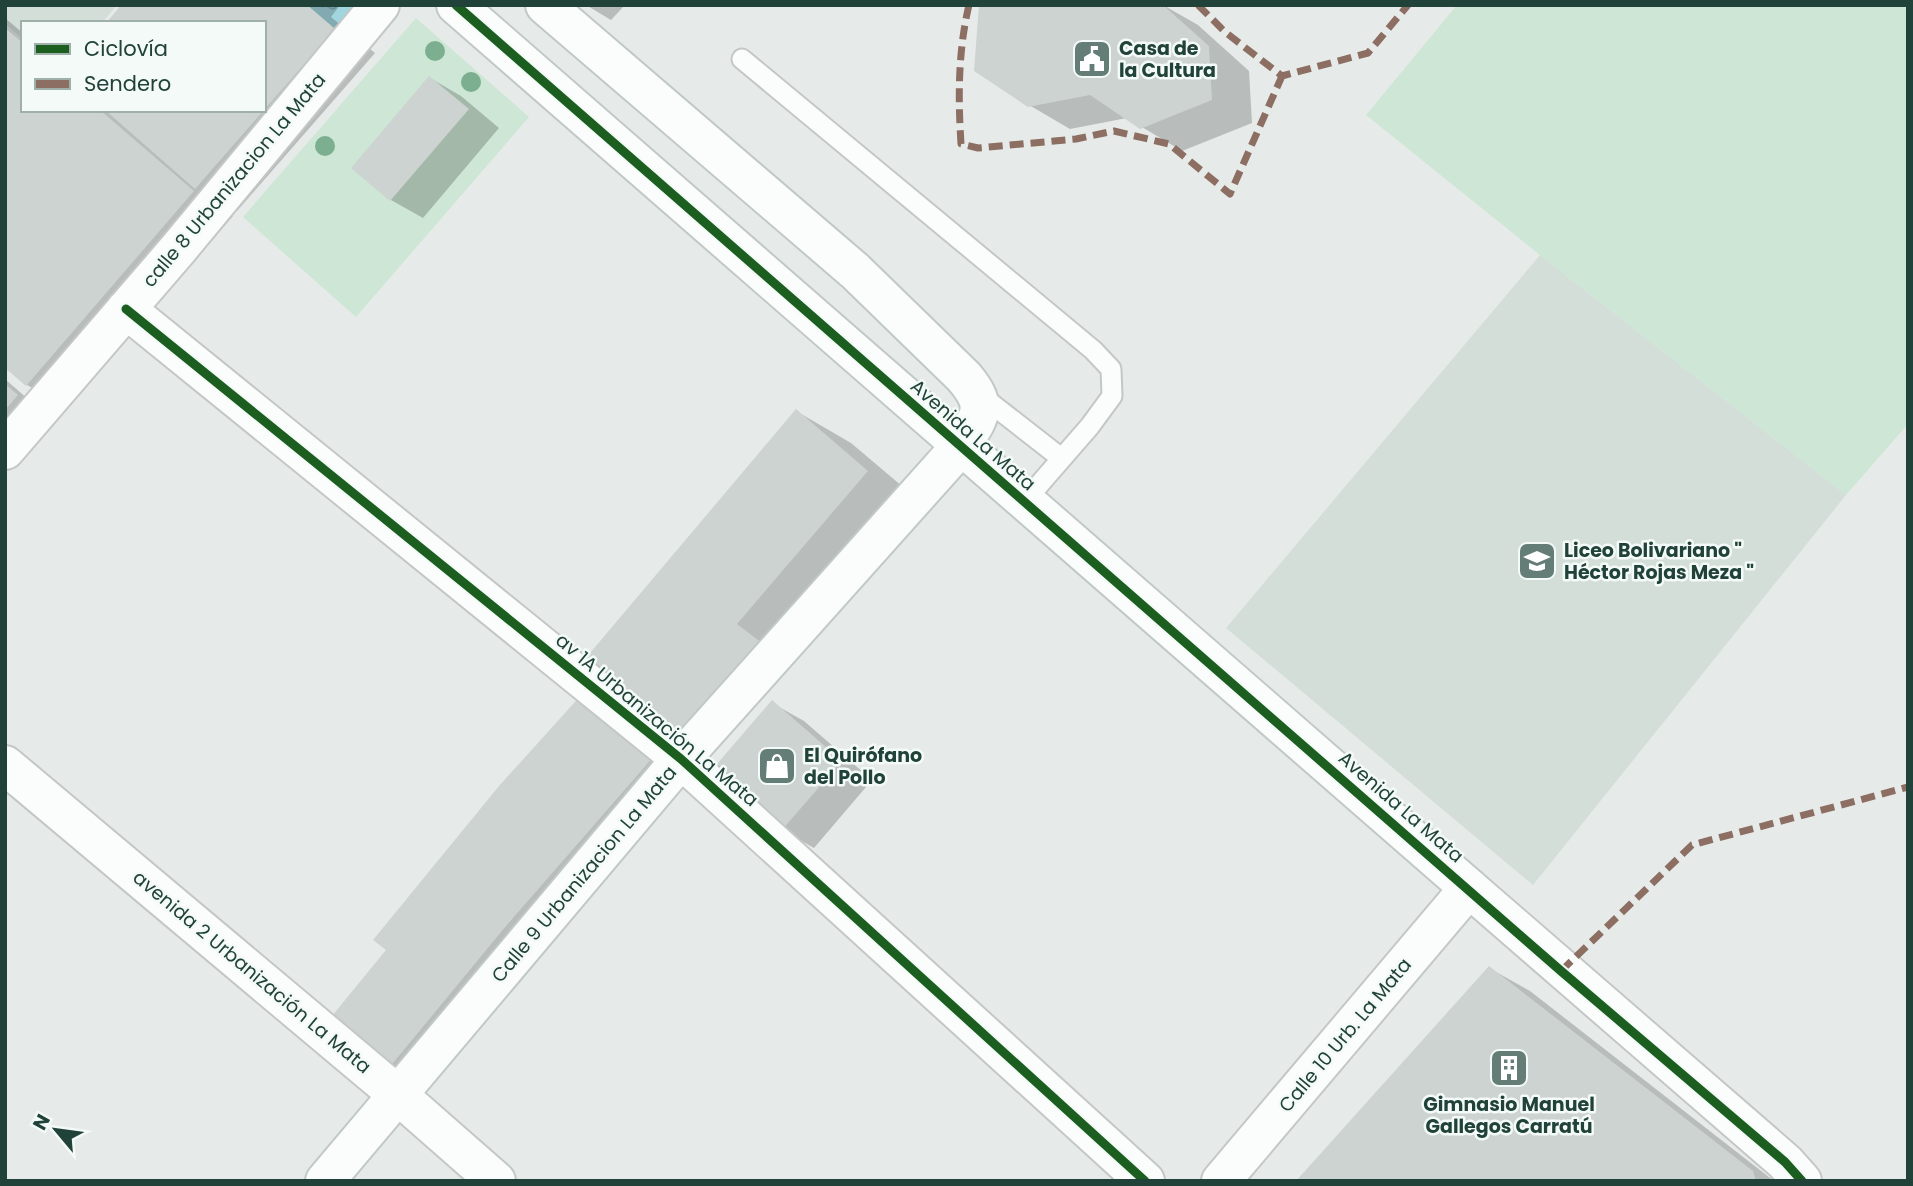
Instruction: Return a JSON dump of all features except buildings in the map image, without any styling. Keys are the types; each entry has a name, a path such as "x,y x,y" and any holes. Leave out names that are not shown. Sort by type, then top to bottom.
{"street":[{"name":"calle 8 Urbanizacion La Mata","path":"5,450 179,248 380,5"},
{"name":"Avenida La Mata","path":"456,5 960,447 1785,1162 1802,1181"},
{"name":"Avenida La Mata","path":"545,5 855,271 977,393 981,405 978,421 960,447"},
{"name":"av 1A Urbanización La Mata","path":"126,309 681,760 1145,1181"},
{"name":"Calle 9 Urbanizacion La Mata","path":"325,1181 681,760 960,447"},
{"name":"avenida 2 Urbanización La Mata","path":"5,765 398,1095 496,1181"},
{"name":"Calle 10 Urb. La Mata","path":"1221,1181 1469,888"}],"lane":[{"path":"742,59 1093,350 1111,369 1112,396 1090,426 1024,502"},
{"path":"977,393 1061,458"}],"shaded area":[{"path":"5,5 117,5 104,21 21,21 21,37 5,24"},
{"name":"Liceo Bolivariano \" Héctor Rojas Meza \"","path":"1540,255 1846,495 1533,885 1226,628"}],"green space":[{"path":"1457,5 1908,5 1908,424 1846,495 1366,115"},
{"path":"416,18 529,117 356,317 243,217"}],"water":[{"path":"307,5 354,5 335,29"}],"marked path":[{"path":"969,5 960,74 961,144 978,148 1076,139 1114,131 1169,144 1230,194 1282,76"},
{"path":"1198,5 1225,32 1282,76 1368,53 1408,5"},
{"path":"1561,971 1692,845 1908,787"}],"cycle path":[{"path":"456,5 1561,971 1785,1162 1802,1181"},
{"path":"126,309 681,759 1145,1181"}],"place":[{"name":"Casa de la Cultura","path":"1092,59"},
{"name":"Liceo Bolivariano \" Héctor Rojas Meza \"","path":"1537,561"},
{"name":"El Quirófano del Pollo","path":"777,766"},
{"name":"Gimnasio Manuel Gallegos Carratú","path":"1509,1068"}]}
